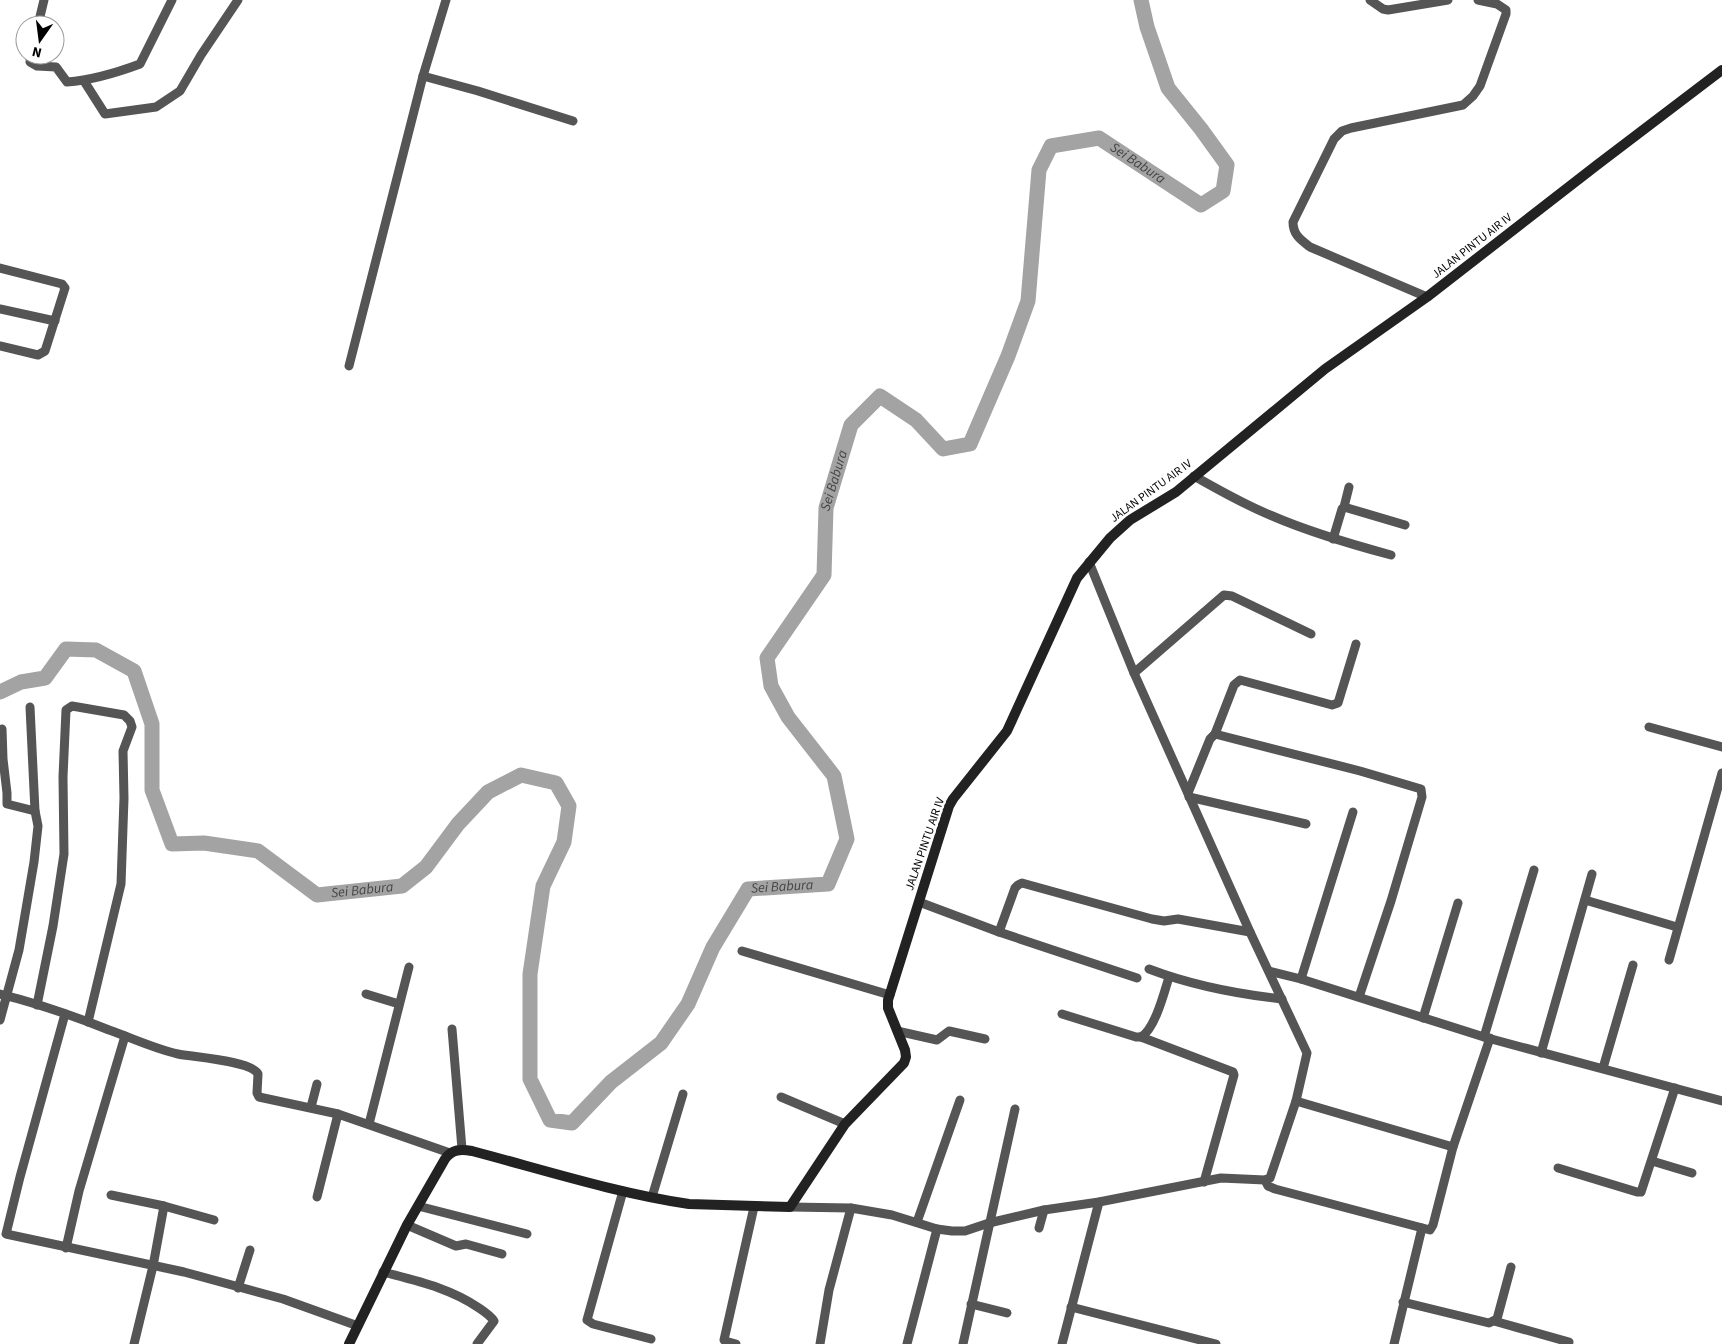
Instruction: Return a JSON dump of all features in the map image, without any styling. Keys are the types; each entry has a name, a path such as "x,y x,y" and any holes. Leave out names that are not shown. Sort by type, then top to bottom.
{"main road":[{"name":"JALAN PINTU AIR IV","path":"790,1207 845,1124 904,1064 905,1050 888,1004 949,806 1008,731 1077,578 1089,562 1110,538 1130,520 1176,492 1325,370 1427,297 1597,164 1722,70"},
{"path":"349,1344 407,1225 445,1159 450,1154 462,1149 623,1191 689,1204 790,1207"}],"street":[{"path":"40,15 44,0"},
{"path":"35,65 56,67 67,82 109,75 140,64 172,0"},
{"path":"84,80 105,114 156,107 180,92 238,0"},
{"path":"350,366 423,76 446,0"},
{"path":"1370,0 1383,9 1388,10 1448,0"},
{"path":"1427,297 1310,247 1298,237 1293,229 1293,222 1334,138 1342,131 1463,105 1473,96 1480,86 1506,14 1506,10 1497,4 1478,0"},
{"path":"423,76 573,121"},
{"path":"0,268 65,286 45,351 41,355 0,346"},
{"path":"0,309 55,321"},
{"path":"1194,476 1252,508 1332,540 1391,555"},
{"path":"1332,540 1349,487"},
{"path":"1344,507 1405,524"},
{"path":"790,1207 851,1208 892,1215 937,1229 965,1231 989,1223 1044,1210 1099,1202 1221,1178 1265,1180 1270,1178 1296,1101 1307,1053 1250,932 1134,673 1089,562"},
{"path":"1134,673 1224,595 1232,596 1311,634"},
{"path":"1189,795 1210,739 1214,734 1234,685 1240,680 1336,705 1356,644"},
{"path":"37,1005 54,926 64,854 63,777 66,710 72,706 124,715 130,720 132,727 123,751 122,884 88,1022"},
{"path":"0,1020 3,995 19,950 38,826 34,811 30,707"},
{"path":"1649,727 1722,747"},
{"path":"2,729 7,793 6,804 34,811"},
{"path":"1214,734 1360,771 1421,789 1422,797 1360,997"},
{"path":"1669,960 1722,773"},
{"path":"1189,795 1306,824"},
{"path":"1301,979 1353,812"},
{"path":"1265,1180 1268,1186 1275,1189 1430,1230 1433,1226 1453,1148 1487,1037 1534,870"},
{"path":"1540,1053 1592,874"},
{"path":"999,932 1015,888 1018,884 1022,883 1152,919 1164,921 1178,919 1250,932"},
{"path":"1585,900 1677,927"},
{"path":"919,902 999,932 1137,978"},
{"path":"1423,1018 1458,903"},
{"path":"742,951 890,995"},
{"path":"1603,1068 1633,965"},
{"path":"369,1124 409,967"},
{"path":"1149,969 1169,977 1246,995 1282,999"},
{"path":"1269,971 1301,979 1540,1053 1603,1068 1722,1101"},
{"path":"1141,1038 1147,1033 1169,977"},
{"path":"366,994 400,1004"},
{"path":"3,995 65,1014 177,1054 234,1062 255,1069 258,1074 256,1093 259,1096 338,1114 450,1154"},
{"path":"65,1014 6,1235 184,1272 284,1299 358,1326"},
{"path":"1062,1014 1141,1038 1233,1072 1234,1075 1204,1182"},
{"path":"452,1029 462,1149"},
{"path":"897,1031 938,1040 949,1031 985,1039"},
{"path":"66,1248 79,1191 125,1036"},
{"path":"311,1107 317,1084"},
{"path":"1558,1168 1639,1193 1642,1190 1652,1161 1675,1088"},
{"path":"652,1197 684,1094"},
{"path":"781,1097 845,1124"},
{"path":"917,1222 960,1100"},
{"path":"1296,1101 1453,1148"},
{"path":"963,1344 1015,1109"},
{"path":"317,1197 338,1114"},
{"path":"1652,1161 1692,1173"},
{"path":"623,1191 587,1320 593,1324 651,1339"},
{"path":"111,1195 164,1206 214,1220"},
{"path":"1062,1344 1099,1202"},
{"path":"134,1344 164,1206"},
{"path":"418,1206 528,1234"},
{"path":"736,1344 724,1340 754,1206"},
{"path":"820,1344 828,1296 851,1208"},
{"path":"1039,1228 1044,1210"},
{"path":"407,1225 456,1246 466,1244 502,1254"},
{"path":"1394,1344 1422,1228"},
{"path":"907,1344 937,1229"},
{"path":"238,1288 250,1250"},
{"path":"1403,1302 1489,1323 1497,1319 1511,1268"},
{"path":"383,1272 451,1291 468,1300 485,1313 494,1321 477,1344"},
{"path":"971,1304 1007,1313"},
{"path":"1072,1307 1216,1344"},
{"path":"1494,1321 1569,1342"}],"waterway":[{"name":"Sei Babura","path":"0,692 21,682 45,678 66,649 96,650 134,671 152,724 152,790 172,844 204,843 258,851 317,895 402,886 426,867 458,824 488,792 521,775 556,783 569,806 564,842 543,886 530,974 530,1079 550,1120 572,1123 611,1082 661,1043 688,1004 713,947 748,889 828,884 847,839 834,776 788,717 771,686 767,658 824,575 826,508 851,425 880,396 916,420 943,449 970,444 1008,356 1028,301 1039,170 1051,146 1099,138 1201,205 1223,191 1227,165 1168,88 1147,27 1141,0"}]}
